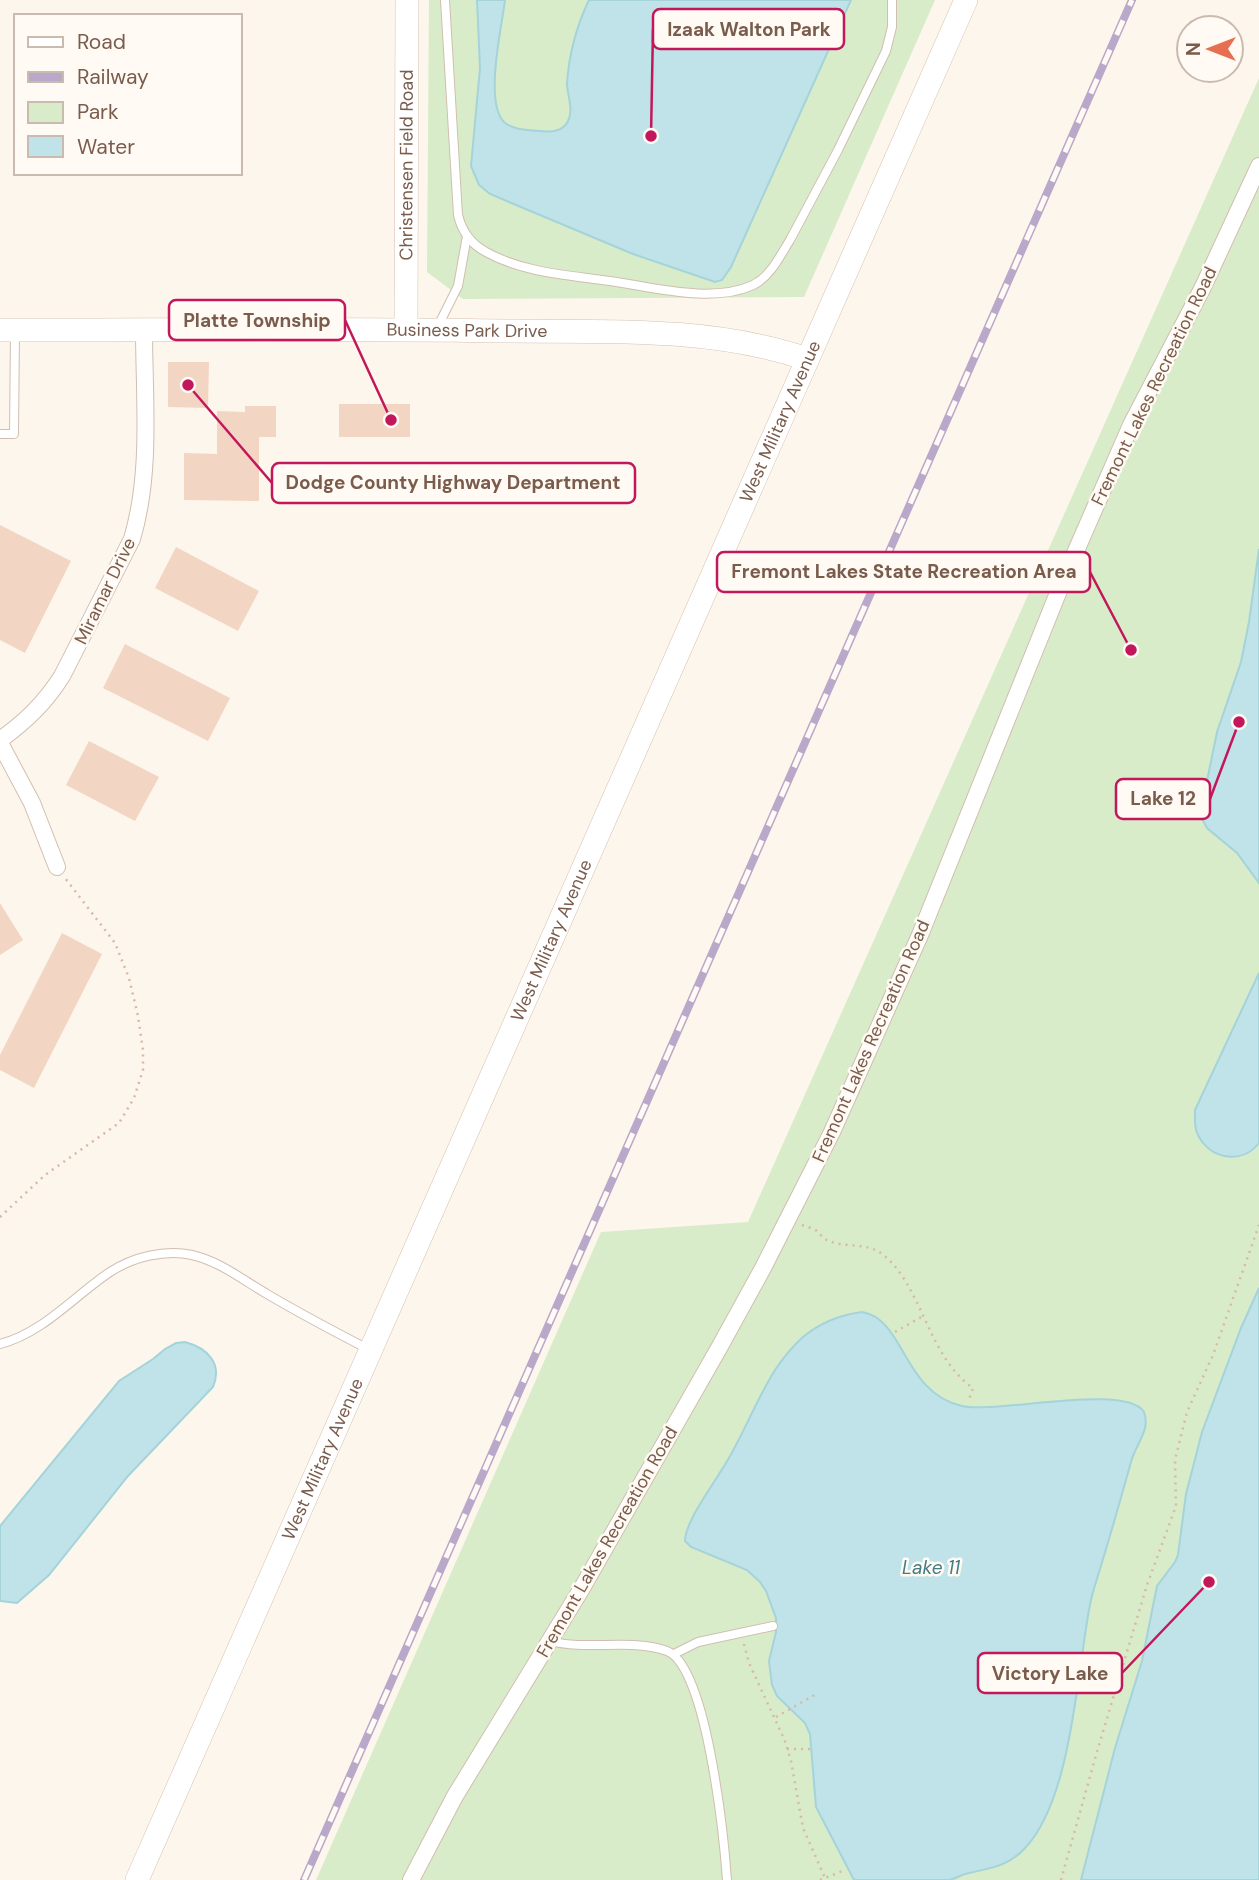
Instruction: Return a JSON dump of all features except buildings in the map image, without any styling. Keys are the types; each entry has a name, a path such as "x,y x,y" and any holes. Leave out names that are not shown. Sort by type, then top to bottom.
{"street":[{"name":"Christensen Field Road","path":"406,330 407,0"},
{"name":"West Military Avenue","path":"137,1880 966,0"},
{"name":"Fremont Lakes Recreation Road","path":"411,1880 455,1796 582,1588 719,1348 837,1121 893,998 1058,594 1131,425 1203,287 1259,166"},
{"name":"Miramar Drive","path":"0,742 30,717 51,693 132,539 138,519 143,478 144,329"},
{"name":"Business Park Drive","path":"7,330 435,330 682,335 754,344 807,359"},
{"path":"0,742 28,794 57,867"}],"lane":[{"path":"445,0 458,215 467,236 487,252 550,274 690,292 741,289 765,277 790,240 875,75 889,39 892,0"},
{"path":"435,330 458,286 467,236"},
{"path":"0,434 14,434 7,330"},
{"path":"0,1344 23,1336 39,1326 123,1264 153,1255 180,1253 214,1263 301,1314 370,1350"},
{"path":"674,1654 688,1645 773,1626"},
{"path":"550,1641 580,1646 653,1648 674,1654 690,1679 702,1717 717,1796 727,1880"}],"path":[{"path":"0,1217 45,1175 118,1123 134,1098 143,1070 138,1016 129,978 115,943 57,867"},
{"path":"788,1219 816,1231 825,1239 880,1252 897,1269 947,1362 959,1377 973,1388 968,1402"},
{"path":"1061,1880 1147,1586 1176,1506 1175,1460 1187,1412 1213,1355 1259,1225"},
{"path":"895,1332 923,1317"},
{"path":"742,1631 750,1663 787,1749 803,1828 825,1878"},
{"path":"775,1718 818,1693"},
{"path":"787,1749 810,1749"},
{"path":"820,1880 845,1870"}],"green space":[{"path":"429,0 935,0 804,297 463,299 427,272"},
{"path":"1259,78 1259,1880 316,1880 601,1232 748,1222"}],"water":[{"path":"477,0 505,0 495,81 498,112 504,122 512,127 548,131 566,125 570,116 567,83 570,62 577,30 589,0 851,0 731,267 722,280 715,282 633,254 490,194 479,185 471,166 480,68"},
{"path":"1259,549 1259,883 1237,853 1207,828 1200,815 1217,732 1241,662"},
{"path":"1259,973 1259,1143 1245,1154 1219,1155 1199,1137 1195,1110"},
{"path":"1259,1288 1259,1880 1081,1880 1115,1748 1142,1661 1157,1586 1178,1555 1186,1494 1202,1432"},
{"name":"Lake 11","path":"862,1312 876,1318 887,1328 916,1372 928,1387 943,1399 962,1406 979,1407 1087,1399 1113,1400 1132,1404 1144,1412 1145,1418 1145,1428 1132,1458 1091,1600 1070,1735 1053,1800 1040,1827 1013,1859 949,1880 854,1880 816,1807 810,1734 805,1723 777,1696 772,1685 769,1661 776,1632 776,1618 766,1591 747,1570 691,1547 685,1541 696,1510 730,1456 781,1361 799,1341 817,1327 838,1317"},
{"path":"185,1342 200,1348 211,1358 216,1371 213,1387 128,1476 49,1575 17,1603 0,1601 0,1526 119,1381 165,1349"}],"railway":[{"path":"304,1880 1132,0"}],"place":[{"name":"Izaak Walton Park","path":"651,136"},
{"name":"Dodge County Highway Department","path":"188,385"},
{"name":"Platte Township","path":"391,420"},
{"name":"Fremont Lakes State Recreation Area","path":"1131,650"},
{"name":"Lake 12","path":"1239,722"},
{"name":"Victory Lake","path":"1209,1582"}]}
